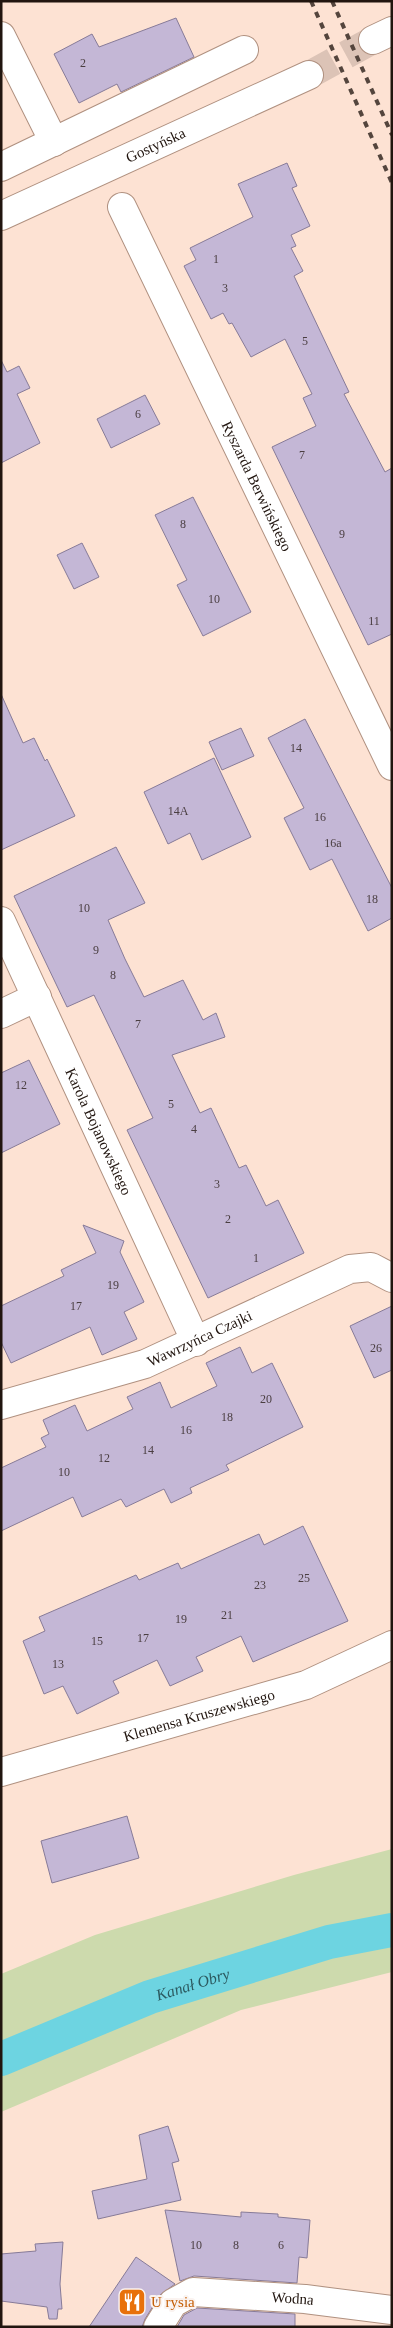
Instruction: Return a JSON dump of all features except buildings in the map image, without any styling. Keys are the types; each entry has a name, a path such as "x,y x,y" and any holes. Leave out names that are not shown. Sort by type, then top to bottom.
{"street":[{"path":"1,36 54,142"},
{"path":"1,167 244,50"},
{"name":"Gostyńska","path":"1,216 309,75"},
{"name":"Ryszarda Berwińskiego","path":"122,207 392,766"},
{"name":"Karola Bojanowskiego","path":"1,921 196,1342"},
{"path":"1,1014 37,997"},
{"name":"Wawrzyńca Czajki","path":"1,1405 145,1364 350,1269 371,1267 392,1278"},
{"name":"Klemensa Kruszewskiego","path":"1,1772 306,1685 392,1645"},
{"name":"Wodna","path":"158,2327 173,2303 193,2292 305,2299 392,2310"}],"green space":[{"path":"392,1849 392,1972 241,2010 1,2112 1,1974 95,1935 294,1875"}],"waterway":[{"name":"Kanał Obry","path":"1,2059 150,1997 329,1942 392,1930"}],"tunnel":[{"path":"309,75 373,40"}],"railway":[{"path":"311,1 392,183"},
{"path":"332,1 392,135"}],"place":[{"name":"U rysia","path":"132,2302"}]}
